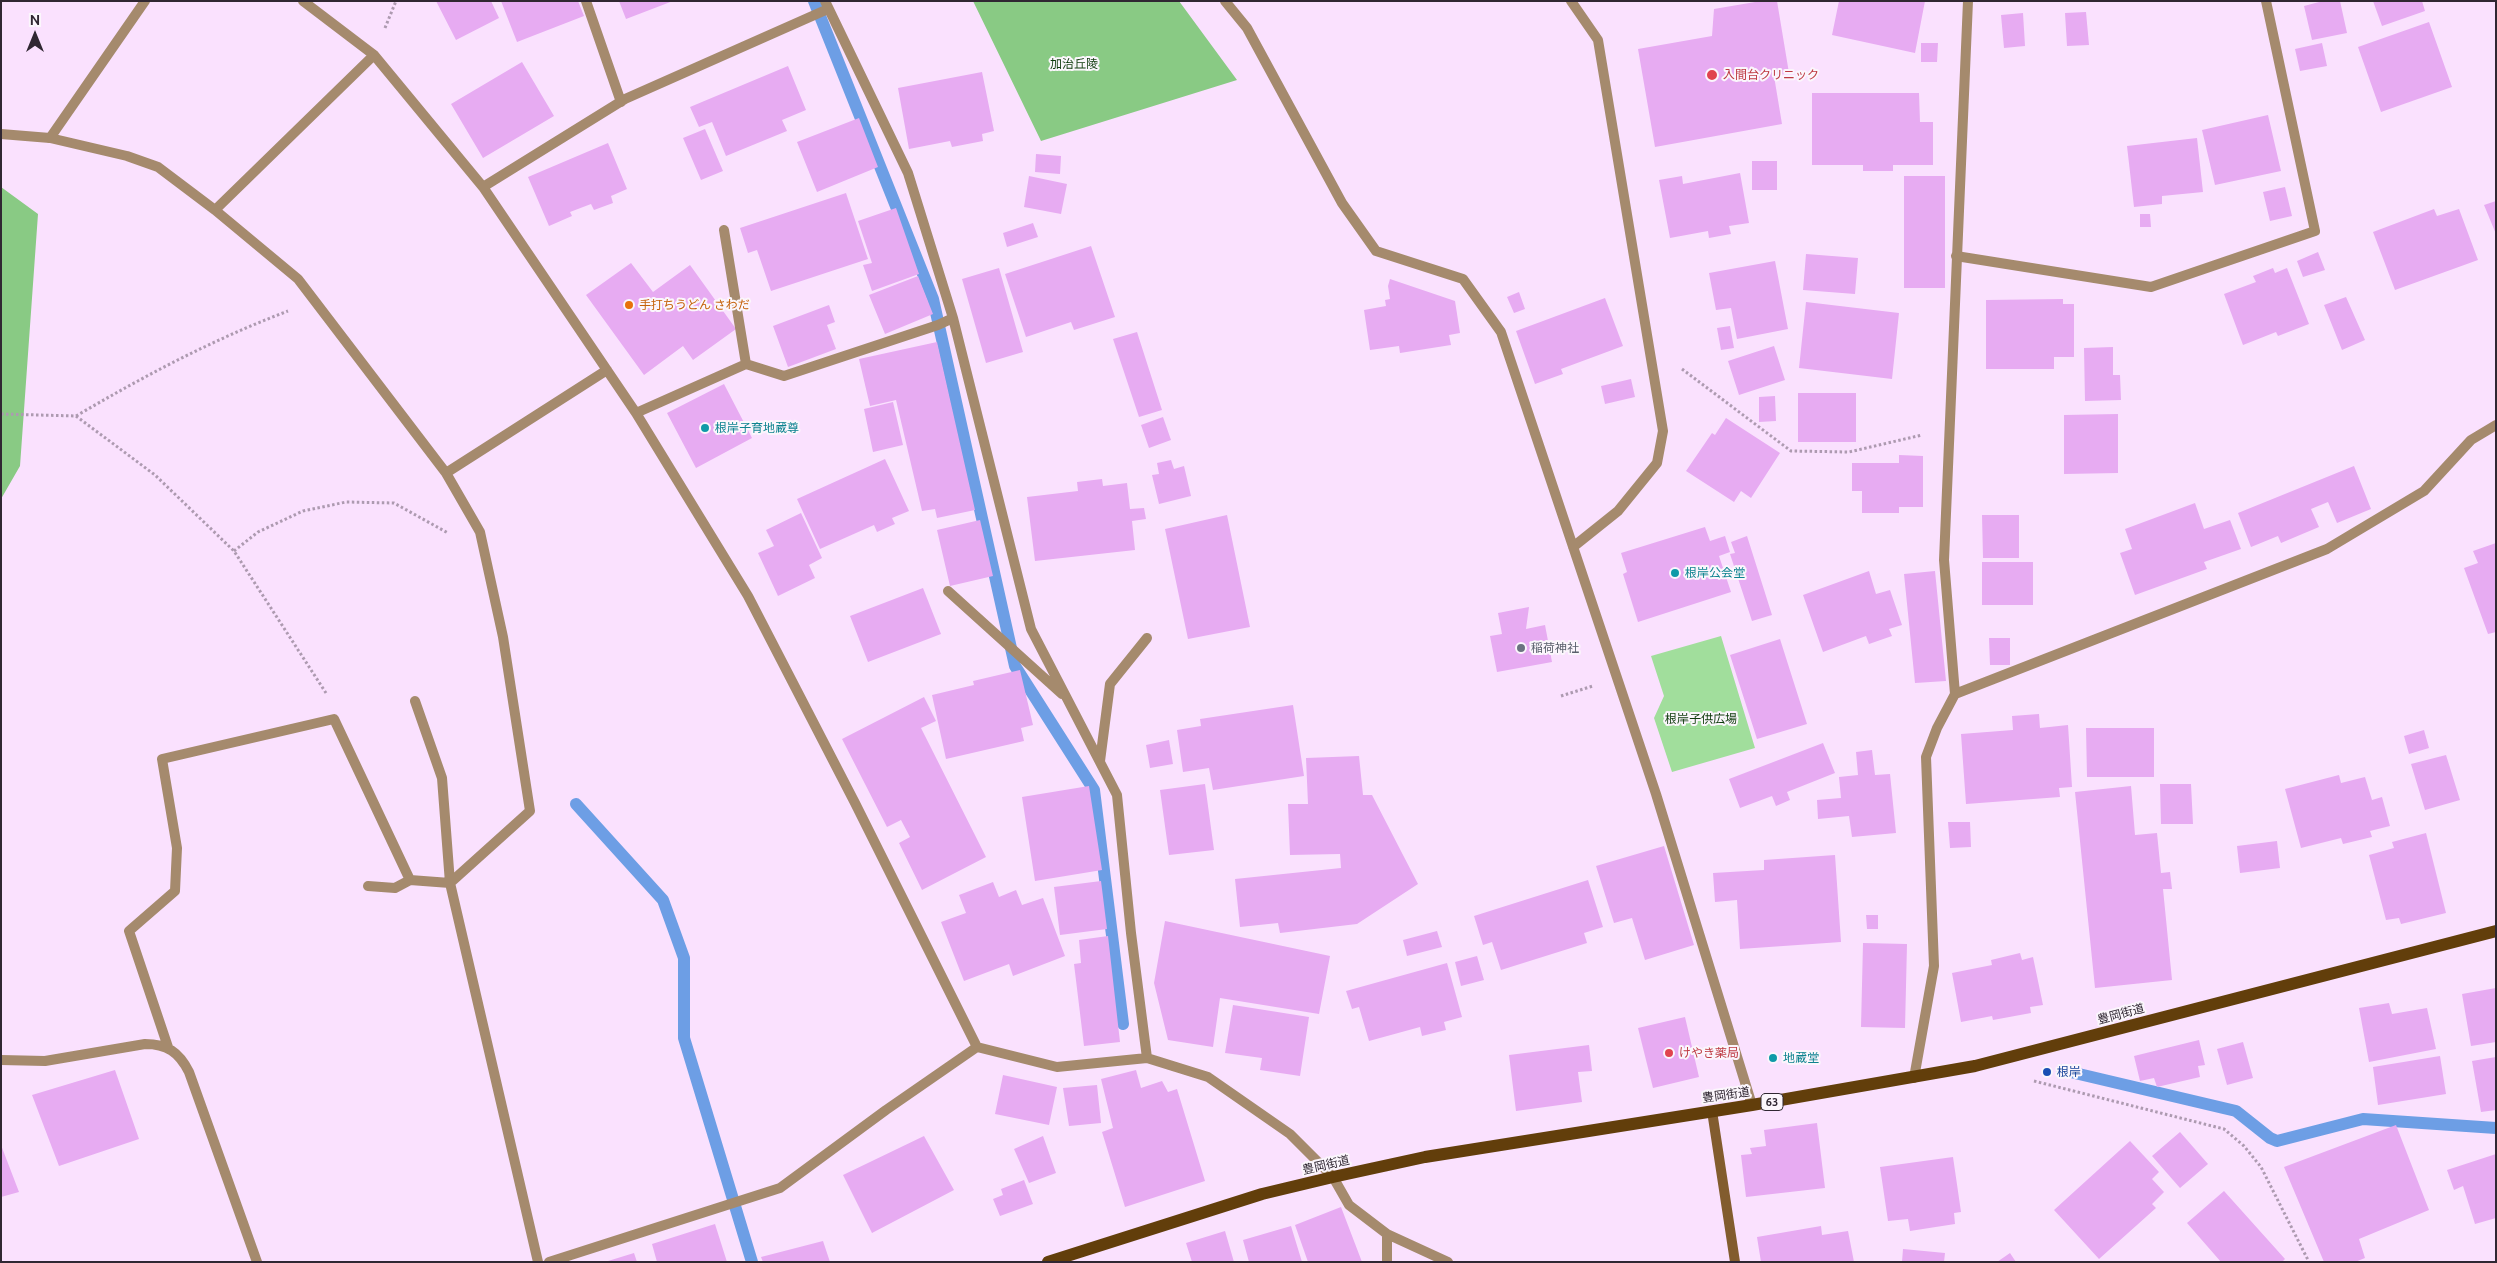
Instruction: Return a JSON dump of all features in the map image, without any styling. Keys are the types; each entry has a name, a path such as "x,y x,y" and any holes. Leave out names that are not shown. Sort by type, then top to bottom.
{"main road":[{"name":"豊岡街道","path":"1048,1262 1262,1194 1333,1177 1425,1157 1752,1105 1985,1064 2496,931"}],"street":[{"path":"50,138 145,1"},
{"path":"304,1 374,55 483,187 636,413 748,596 860,811 977,1047"},
{"path":"586,1 621,102"},
{"path":"1225,1 1247,28 1342,203 1376,251 1463,279 1501,332 1656,794 1752,1105"},
{"path":"1572,1 1598,40 1663,431 1657,463 1618,511 1573,547"},
{"path":"1914,1078 1934,966 1926,757 1937,728 1955,694 1944,560 1968,1"},
{"path":"1956,256 2151,287 2315,231 2266,1"},
{"path":"483,187 621,102 826,5 908,173 953,318 1031,629 1117,795 1131,933 1147,1058"},
{"path":"215,210 374,55"},
{"path":"1,134 50,138 127,156 158,167 215,210 298,279 446,473 480,532 502,637 530,811 450,883 410,880 394,888 368,886"},
{"path":"724,230 746,364"},
{"path":"636,413 746,364 784,376 938,325 953,318"},
{"path":"446,473 607,370"},
{"path":"1955,694 2326,549 2424,491 2470,440 2496,425"},
{"path":"948,592 1067,699"},
{"path":"1100,761 1110,684 1128,659 1147,638"},
{"path":"415,701 442,778 450,883 538,1262"},
{"path":"168,1047 129,931 175,891 177,848 162,759 334,719 410,880"},
{"path":"1,1060 45,1061 145,1044 159,1044 168,1047 184,1060 189,1072 257,1262"},
{"path":"549,1262 780,1188 886,1110 977,1047 1057,1067 1147,1058 1208,1077 1290,1134 1333,1177 1349,1205 1387,1234 1448,1262"},
{"path":"1712,1111 1735,1262"},
{"path":"1387,1234 1387,1262"}],"path":[{"path":"1,414 76,416 151,372 245,328 315,301"},
{"path":"1649,345 1791,450 1849,452 1949,429"},
{"path":"76,416 155,475 234,551 326,691 334,719"},
{"path":"234,551 258,532 303,511 346,502 394,503 484,554"},
{"path":"2032,1080 2224,1129 2250,1152 2261,1167 2308,1262"}],"green space":[{"name":"加治丘陵","path":"973,1 1179,1 1237,80 1041,141"},
{"path":"1,187 38,214 20,466 1,499"},
{"name":"根岸子供広場","path":"1721,636 1755,748 1672,772 1654,718 1664,696 1651,656"}],"building":[{"path":"436,1 491,1 499,18 456,40"},
{"path":"501,1 578,1 584,16 517,42"},
{"path":"619,1 673,1 626,19"},
{"name":"入間台クリニック","path":"1761,1 1777,1 1789,73 1774,76 1782,124 1655,147 1638,49 1712,36 1714,9"},
{"path":"1839,1 1925,1 1915,53 1832,35"},
{"path":"2323,1 2340,1 2347,33 2312,40 2304,6"},
{"path":"2373,1 2422,1 2425,11 2382,26"},
{"path":"2086,12 2089,45 2067,46 2065,13"},
{"path":"2023,13 2025,46 2004,48 2001,15"},
{"path":"2429,22 2452,87 2381,112 2358,47"},
{"path":"1921,43 1938,43 1937,62 1921,62"},
{"path":"2322,43 2327,66 2300,71 2295,49"},
{"path":"522,62 554,116 483,158 451,104"},
{"path":"788,66 806,110 782,120 787,131 726,156 712,122 699,127 690,107"},
{"path":"982,72 994,131 982,134 983,141 952,147 950,141 909,149 898,88"},
{"path":"1812,93 1919,93 1920,122 1933,122 1933,165 1893,165 1893,171 1863,171 1863,165 1812,165"},
{"path":"2268,115 2281,171 2215,185 2202,130"},
{"path":"859,118 878,167 817,192 797,142"},
{"path":"705,129 723,171 701,180 683,138"},
{"path":"2197,138 2203,192 2162,196 2162,204 2134,207 2127,146"},
{"path":"608,143 627,189 611,196 613,203 594,210 591,204 570,212 572,216 549,226 528,177"},
{"path":"1036,154 1061,156 1060,174 1035,172"},
{"path":"1752,161 1777,161 1777,190 1752,190"},
{"path":"1740,173 1749,223 1729,226 1731,234 1709,238 1708,231 1670,238 1659,180 1682,176 1683,184"},
{"path":"1029,176 1067,184 1061,214 1024,207"},
{"path":"1904,176 1945,176 1945,288 1904,288"},
{"path":"2285,187 2292,216 2270,221 2263,192"},
{"path":"846,193 868,259 771,291 757,250 748,253 740,228"},
{"path":"2496,201 2496,234 2484,205"},
{"path":"896,208 919,274 872,291 863,265 872,263 858,221"},
{"path":"2434,209 2437,216 2459,209 2478,260 2395,290 2373,232"},
{"path":"2140,214 2150,214 2151,227 2140,227"},
{"path":"1033,223 1038,237 1007,247 1003,233"},
{"path":"1091,246 1115,317 1074,330 1071,322 1026,337 1005,274"},
{"path":"2318,252 2325,270 2303,277 2297,261"},
{"path":"1806,254 1858,258 1855,294 1803,290"},
{"path":"1775,261 1788,329 1737,339 1731,308 1716,310 1709,273"},
{"path":"631,263 653,292 690,265 736,329 693,360 683,346 644,375 586,295"},
{"path":"999,268 1023,352 986,363 962,279"},
{"path":"2273,268 2275,273 2287,268 2309,324 2278,336 2276,332 2243,345 2224,294 2256,282 2253,276"},
{"path":"918,276 933,314 885,334 869,295"},
{"path":"1390,279 1455,301 1460,333 1449,335 1451,345 1400,353 1399,346 1370,350 1364,310 1386,306 1385,300 1390,299 1388,286"},
{"path":"1519,292 1525,309 1514,313 1507,297"},
{"path":"2346,297 2365,340 2342,350 2324,305"},
{"path":"1605,298 1623,346 1561,369 1563,374 1535,384 1516,331"},
{"path":"2063,299 2063,304 2074,304 2074,357 2054,357 2054,369 1986,369 1986,300"},
{"path":"1806,302 1899,313 1892,379 1799,368"},
{"path":"829,305 835,322 827,325 836,349 788,367 773,326"},
{"path":"1730,326 1734,348 1721,350 1717,328"},
{"path":"1137,332 1162,410 1139,417 1113,339"},
{"path":"937,342 975,510 937,518 935,509 922,511 896,400 870,406 859,359"},
{"path":"1774,346 1785,380 1739,395 1728,361"},
{"path":"2113,347 2113,375 2120,375 2121,400 2085,401 2084,348"},
{"path":"1631,379 1635,397 1605,404 1601,386"},
{"path":"724,384 752,438 696,468 667,413"},
{"path":"1798,393 1856,393 1856,442 1798,442"},
{"path":"1775,396 1776,421 1759,422 1759,397"},
{"path":"893,402 903,445 873,452 864,409"},
{"path":"2118,414 2118,473 2064,474 2064,415"},
{"path":"1163,417 1171,440 1149,448 1141,425"},
{"path":"1726,418 1780,453 1751,498 1741,491 1734,502 1686,471 1712,433 1715,435"},
{"path":"1899,455 1923,456 1923,507 1899,507 1899,513 1862,513 1862,491 1852,491 1852,463 1899,463"},
{"path":"885,459 909,511 892,518 895,524 877,532 874,525 820,549 797,499"},
{"path":"1171,460 1174,469 1184,466 1191,496 1159,504 1152,475 1159,474 1157,463"},
{"path":"2354,466 2371,509 2337,523 2328,502 2311,509 2319,527 2281,543 2278,536 2251,547 2238,513"},
{"path":"1102,479 1103,486 1127,483 1130,509 1144,508 1146,519 1132,521 1135,550 1035,561 1027,497 1078,491 1077,482"},
{"path":"2195,503 2204,529 2230,520 2241,549 2204,562 2207,569 2135,595 2120,553 2132,549 2125,529"},
{"path":"801,513 822,558 809,565 815,578 778,596 758,553 774,546 766,530"},
{"path":"1227,515 1250,627 1188,639 1165,529"},
{"path":"1982,515 2019,515 2019,558 1983,558"},
{"path":"980,520 993,576 950,586 937,530"},
{"name":"根岸公会堂","path":"1705,527 1710,541 1725,536 1730,552 1719,556 1731,592 1638,622 1623,574 1627,572 1621,553"},
{"path":"1747,536 1772,615 1752,621 1730,554 1735,553 1731,542"},
{"path":"2496,543 2496,632 2488,634 2464,568 2478,563 2473,551"},
{"path":"1982,562 2033,562 2033,605 1982,605"},
{"path":"1869,571 1876,594 1890,590 1902,625 1889,629 1892,636 1869,644 1866,636 1823,652 1803,595"},
{"path":"1935,571 1946,681 1915,683 1904,574"},
{"path":"923,588 941,634 868,662 850,616"},
{"path":"1529,607 1526,629 1545,625 1552,662 1497,672 1490,636 1502,634 1498,613"},
{"path":"1989,638 2010,638 2010,665 1990,665"},
{"path":"1780,639 1807,724 1757,739 1730,655"},
{"path":"1020,670 1033,725 1021,728 1024,741 946,759 932,695 974,685 973,681"},
{"path":"924,697 936,721 921,728 986,857 922,890 899,843 910,837 901,820 887,827 842,739"},
{"path":"1293,705 1304,776 1213,790 1209,768 1183,772 1177,730 1201,726 1200,719"},
{"path":"2039,714 2040,728 2068,725 2072,787 2059,788 2060,797 1966,804 1961,734 2013,730 2012,716"},
{"path":"2086,728 2154,728 2154,777 2087,777"},
{"path":"2424,730 2429,748 2409,754 2404,736"},
{"path":"1169,740 1173,764 1150,768 1146,745"},
{"path":"1823,743 1835,773 1787,792 1790,800 1776,806 1772,796 1740,808 1729,779"},
{"path":"1872,750 1875,775 1890,774 1896,833 1852,837 1849,816 1818,819 1817,800 1841,798 1839,777 1858,775 1856,752"},
{"path":"2446,755 2460,800 2425,810 2411,764"},
{"path":"1359,756 1363,795 1372,795 1418,884 1357,924 1280,933 1278,923 1240,927 1235,879 1341,868 1340,854 1290,855 1288,804 1308,804 1306,758"},
{"path":"2339,775 2341,783 2365,777 2372,800 2382,797 2390,826 2370,831 2372,837 2343,844 2341,838 2301,848 2285,789"},
{"path":"1205,784 1214,850 1169,855 1160,790"},
{"path":"2160,784 2191,784 2193,824 2161,824"},
{"path":"1089,786 1102,870 1035,881 1022,797"},
{"path":"2131,786 2135,835 2157,833 2161,873 2170,872 2172,889 2163,889 2172,980 2095,988 2075,792"},
{"path":"1948,822 1970,822 1971,847 1950,848"},
{"path":"2426,833 2446,913 2401,924 2399,918 2386,920 2369,855 2394,848 2392,842"},
{"path":"2277,841 2280,868 2240,873 2237,846"},
{"path":"1664,846 1694,945 1645,960 1632,918 1614,923 1596,866"},
{"path":"1835,855 1841,942 1740,949 1737,900 1715,902 1713,873 1764,870 1764,860"},
{"path":"1588,880 1603,927 1584,933 1587,943 1501,970 1492,942 1483,945 1474,916"},
{"path":"1101,881 1107,929 1060,935 1054,887"},
{"path":"993,882 999,897 1016,890 1022,905 1043,898 1065,956 1013,976 1009,964 964,981 941,922 966,913 959,895"},
{"path":"1866,915 1878,915 1878,929 1867,929"},
{"path":"1165,921 1330,956 1319,1014 1220,998 1213,1047 1168,1040 1154,983"},
{"path":"1437,931 1442,947 1407,956 1403,940"},
{"path":"1108,936 1120,1042 1084,1046 1074,964 1081,963 1079,940"},
{"path":"1863,943 1907,944 1905,1028 1861,1027"},
{"path":"2020,953 2022,960 2033,957 2043,1005 2030,1007 2031,1013 1993,1020 1992,1016 1961,1022 1952,973 1992,965 1991,960"},
{"path":"1477,956 1484,980 1461,986 1455,962"},
{"path":"1447,963 1462,1017 1444,1022 1446,1030 1422,1036 1420,1027 1369,1041 1359,1007 1352,1009 1346,991"},
{"path":"2496,988 2496,1042 2471,1046 2462,994"},
{"path":"2389,1003 2392,1014 2427,1008 2436,1049 2369,1062 2359,1008"},
{"path":"1233,1005 1309,1017 1300,1076 1260,1070 1262,1058 1225,1053"},
{"name":"けやき薬局","path":"1685,1017 1699,1077 1653,1088 1638,1028"},
{"path":"2199,1040 2205,1065 2198,1066 2200,1077 2157,1087 2154,1078 2140,1081 2134,1056"},
{"path":"2243,1042 2253,1078 2227,1085 2217,1049"},
{"path":"1589,1045 1592,1071 1578,1072 1582,1102 1516,1111 1509,1055"},
{"path":"2440,1056 2446,1094 2378,1105 2373,1067"},
{"path":"2496,1057 2496,1110 2481,1112 2472,1061"},
{"path":"115,1070 139,1139 59,1166 32,1095"},
{"path":"1136,1070 1141,1088 1162,1081 1168,1092 1177,1089 1205,1181 1125,1207 1102,1132 1113,1128 1101,1079"},
{"path":"1003,1075 1057,1087 1049,1125 995,1114"},
{"path":"1097,1085 1101,1123 1069,1126 1063,1088"},
{"path":"1817,1123 1825,1188 1746,1197 1741,1155 1752,1154 1750,1148 1766,1146 1764,1130"},
{"path":"2396,1125 2429,1210 2359,1239 2365,1258 2355,1262 2324,1262 2284,1167"},
{"path":"2180,1132 2208,1164 2180,1188 2152,1156"},
{"path":"924,1136 954,1190 872,1233 843,1175"},
{"path":"1043,1136 1056,1173 1029,1183 1014,1149"},
{"path":"2130,1141 2159,1172 2152,1179 2164,1192 2152,1204 2156,1208 2099,1259 2054,1210"},
{"path":"1,1145 19,1192 1,1197"},
{"path":"2496,1154 2496,1218 2475,1224 2463,1186 2454,1190 2447,1170"},
{"path":"1953,1157 1961,1212 1954,1213 1955,1224 1910,1231 1908,1219 1888,1221 1880,1167"},
{"path":"1024,1180 1033,1204 1000,1216 993,1199 1003,1195 1001,1189"},
{"path":"2224,1191 2285,1259 2282,1262 2221,1262 2187,1223"},
{"path":"1341,1207 1362,1262 1308,1262 1295,1225"},
{"path":"715,1224 727,1262 657,1262 652,1244"},
{"path":"1291,1226 1302,1262 1249,1262 1243,1240"},
{"path":"1821,1226 1822,1235 1848,1231 1854,1262 1761,1262 1757,1237"},
{"path":"1225,1231 1234,1262 1192,1262 1186,1243"},
{"path":"823,1241 830,1262 763,1262 761,1257"},
{"path":"1903,1249 1945,1253 1944,1262 1902,1262"},
{"path":"634,1253 637,1262 608,1262 608,1261"},
{"path":"2010,1253 2016,1262 1997,1262"}],"waterway":[{"path":"814,1 933,299 1015,666 1094,790 1123,1024"},
{"path":"576,804 663,900 684,958 684,1038 752,1262"},
{"path":"2062,1070 2236,1111 2270,1138 2277,1141 2363,1119 2496,1128"}],"place":[{"name":"入間台クリニック","path":"1712,75"},
{"name":"手打ちうどん さわだ","path":"629,305"},
{"name":"根岸子育地蔵尊","path":"705,428"},
{"name":"根岸公会堂","path":"1675,573"},
{"name":"稲荷神社","path":"1521,648"},
{"name":"けやき薬局","path":"1669,1053"},
{"name":"地蔵堂","path":"1773,1058"},
{"name":"根岸","path":"2047,1072"}]}
